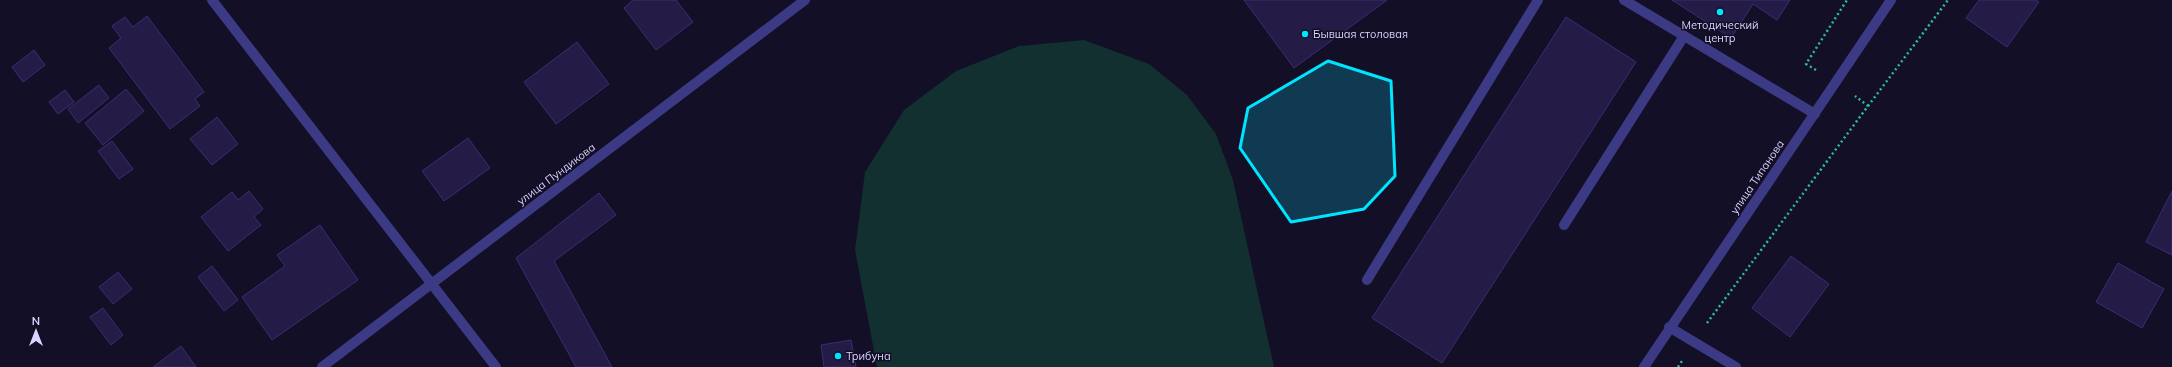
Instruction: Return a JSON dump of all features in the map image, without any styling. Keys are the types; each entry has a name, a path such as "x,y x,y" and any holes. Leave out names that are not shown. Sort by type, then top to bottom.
{"street":[{"path":"212,0 496,367"},
{"name":"улица Пундикова","path":"322,367 805,0"},
{"path":"1367,280 1538,0"},
{"path":"1624,0 1815,114"},
{"name":"улица Типанова","path":"1644,367 1891,0"},
{"path":"1564,225 1684,36"},
{"path":"1670,327 1736,367"}],"path":[{"path":"1868,106 1948,0"}],"highlighted area":[{"path":"1328,61 1391,81 1395,176 1364,209 1291,222 1240,148 1248,108"}],"green space":[{"path":"1084,40 1149,64 1187,95 1216,134 1233,180 1274,367 877,367 855,250 865,172 904,110 956,71 1019,46"}],"building":[{"path":"633,0 676,0 693,22 656,50 624,8"},
{"name":"Бывшая столовая","path":"1244,0 1387,0 1294,68"},
{"name":"Методический центр","path":"1672,0 1790,0 1777,20 1753,4 1731,38"},
{"path":"1979,0 2036,0 2039,2 2007,47 1966,18"},
{"path":"147,16 204,92 195,99 200,106 170,129 109,48 121,38 112,26 125,17 133,27"},
{"path":"1566,17 1636,62 1442,363 1372,318"},
{"path":"577,42 609,84 556,124 524,82"},
{"path":"34,50 45,65 23,82 12,67"},
{"path":"99,85 109,98 78,123 68,109"},
{"path":"126,89 144,111 103,145 85,123"},
{"path":"65,90 74,102 58,114 49,102"},
{"path":"217,117 238,144 212,165 190,139"},
{"path":"468,138 490,168 444,201 422,171"},
{"path":"112,141 133,169 119,179 98,151"},
{"path":"249,191 263,209 254,217 261,225 228,251 201,217 232,192 238,200"},
{"path":"2172,191 2172,255 2146,242"},
{"path":"599,193 616,215 554,261 612,367 576,367 516,258"},
{"path":"320,225 358,280 272,340 242,297 285,266 277,255"},
{"path":"1791,256 1829,284 1790,337 1752,308"},
{"path":"2118,263 2164,289 2142,328 2096,302"},
{"path":"212,266 238,300 224,311 198,277"},
{"path":"118,272 132,289 113,304 99,287"},
{"path":"103,308 123,335 111,345 90,317"},
{"name":"Трибуна","path":"851,340 856,367 824,367 821,345"},
{"path":"181,346 196,367 153,367"}],"place":[{"name":"Методический центр","path":"1720,12"},
{"name":"Бывшая столовая","path":"1305,34"},
{"name":"Трибуна","path":"838,356"}]}
